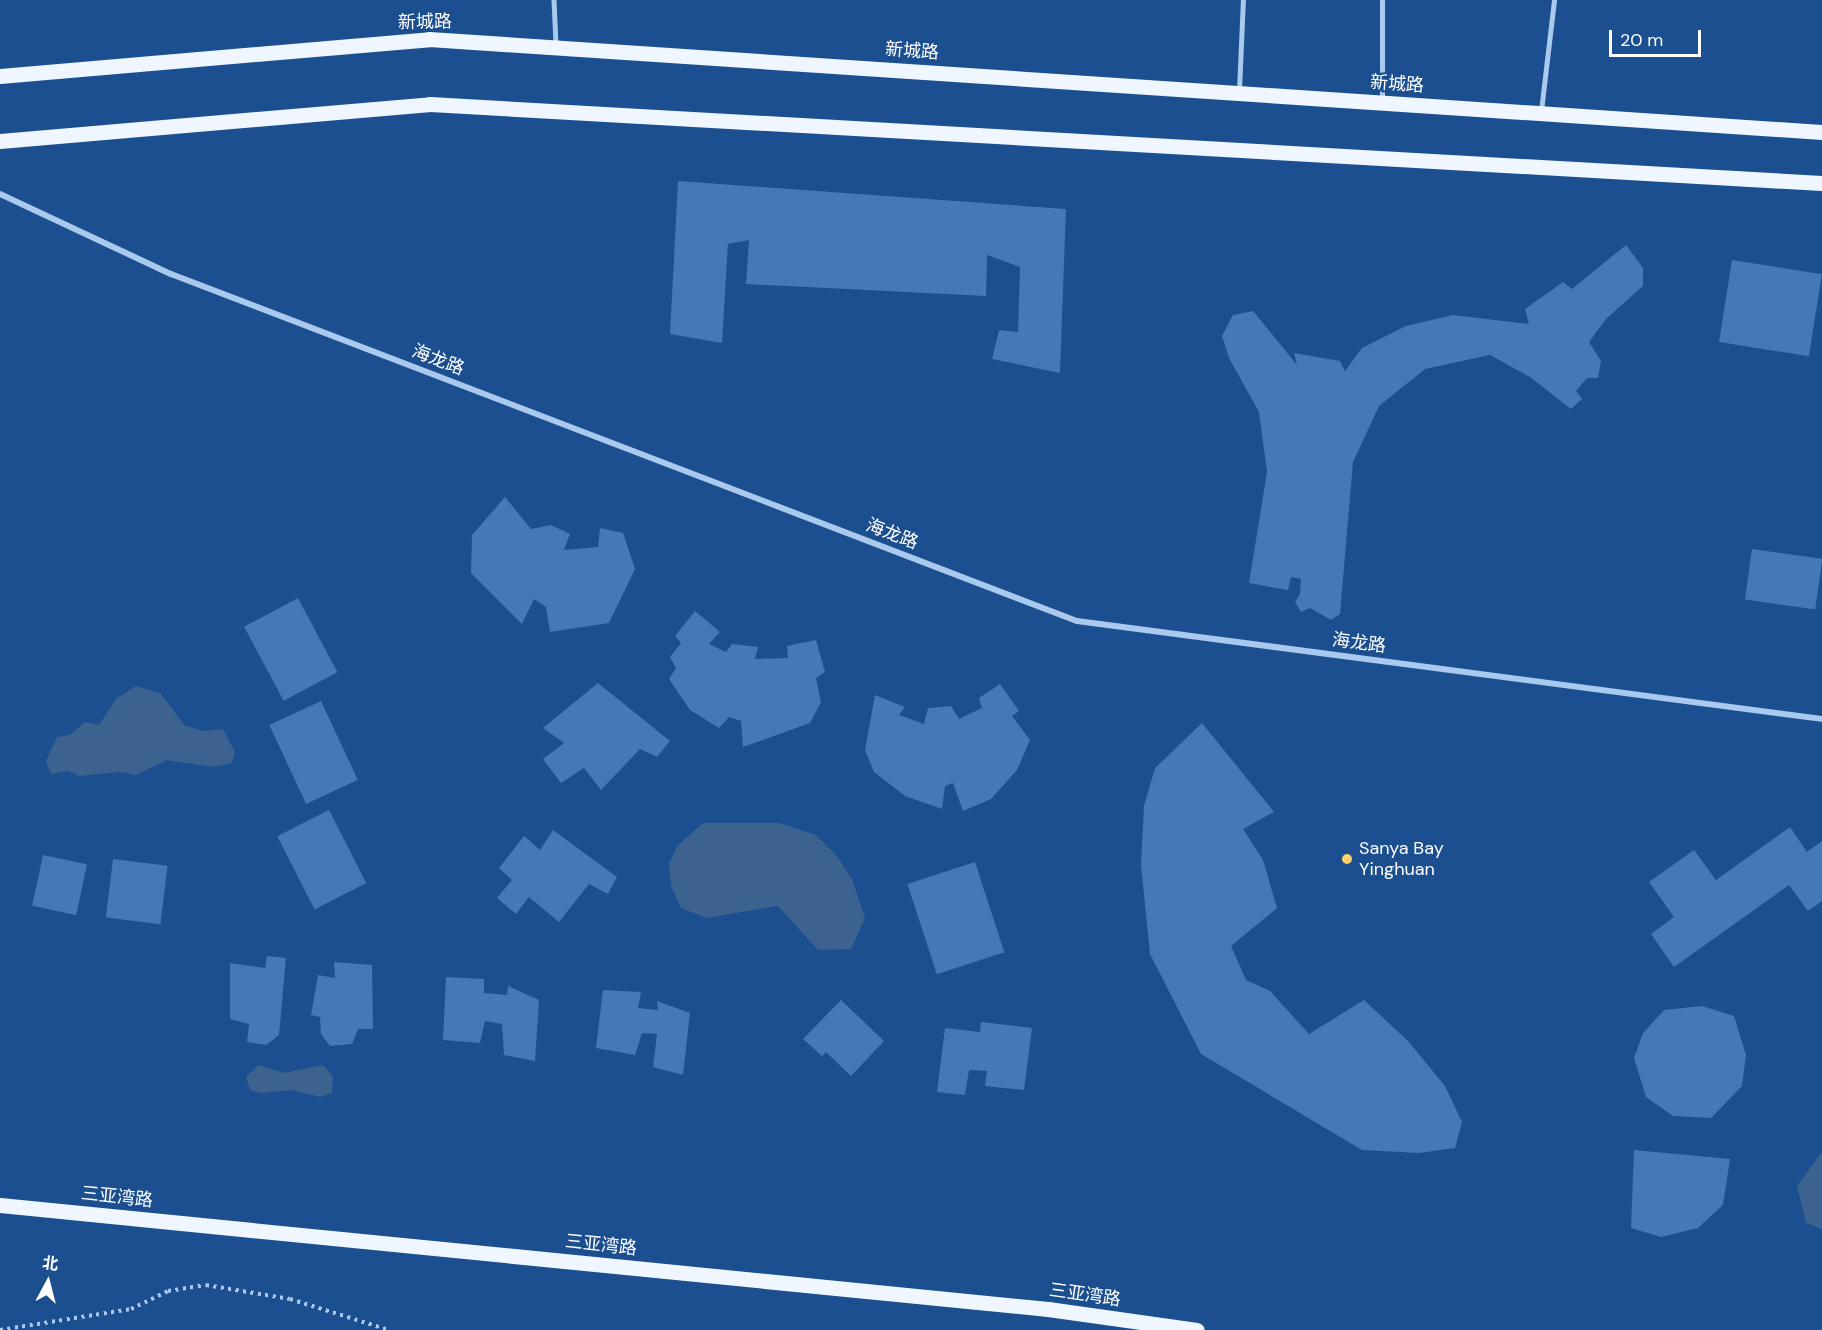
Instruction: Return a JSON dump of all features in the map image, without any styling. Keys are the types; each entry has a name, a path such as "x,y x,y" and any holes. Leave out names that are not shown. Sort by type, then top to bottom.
{"main road":[{"name":"新城路","path":"0,76 429,39 1822,132"},
{"path":"0,141 430,104 1822,183"},
{"name":"三亚湾路","path":"0,1205 1048,1309 1197,1330"}],"street":[{"name":"海龙路","path":"0,194 171,274 1077,621 1822,719"}],"lane":[{"path":"554,0 556,47"},
{"path":"1239,93 1243,0"},
{"path":"1382,0 1382,103"},
{"path":"1541,114 1554,0"}],"path":[{"path":"0,1330 130,1309 168,1291 206,1285 290,1299 388,1330"}],"water":[{"path":"136,686 161,694 185,726 204,731 223,729 235,752 232,763 213,767 167,760 136,775 119,772 79,776 68,771 51,774 46,761 57,737 70,735 85,722 99,725 117,698"},
{"path":"703,823 779,823 816,835 836,855 852,879 865,918 851,949 818,950 778,906 707,918 681,908 671,886 669,863 677,846"},
{"path":"258,1065 284,1073 323,1065 333,1077 332,1093 321,1097 291,1090 260,1093 250,1090 246,1077"},
{"path":"1822,1152 1822,1229 1806,1223 1797,1186"}],"building":[{"path":"678,181 1066,209 1060,373 992,359 999,330 1018,332 1020,267 987,255 986,296 746,284 749,240 728,244 722,343 670,334"},
{"path":"1626,245 1643,268 1643,286 1606,319 1589,342 1601,361 1598,378 1587,378 1576,391 1582,399 1571,409 1530,377 1490,355 1425,369 1379,406 1353,462 1340,614 1331,620 1310,608 1301,612 1295,602 1300,594 1301,579 1291,577 1288,590 1249,583 1267,472 1259,412 1229,358 1222,336 1233,315 1253,311 1297,365 1294,353 1340,361 1345,371 1362,348 1406,326 1453,315 1529,324 1525,309 1563,282 1572,289"},
{"path":"1732,260 1822,274 1809,356 1719,342"},
{"path":"505,497 531,529 551,525 570,534 564,550 598,547 600,528 623,533 635,569 609,623 550,632 546,607 534,599 522,624 471,573 472,535"},
{"path":"1752,549 1822,559 1815,609 1745,600"},
{"path":"298,598 337,672 284,701 244,627"},
{"path":"695,611 720,632 709,644 726,652 732,644 758,647 755,659 788,658 787,646 816,640 825,672 816,678 821,702 810,723 743,747 741,721 729,717 719,728 690,710 669,679 676,668 670,657 681,643 675,636"},
{"path":"598,683 670,741 657,757 640,749 601,790 584,768 561,783 543,759 564,743 543,728"},
{"path":"1000,684 1019,711 1012,716 1030,740 1017,770 991,799 963,811 953,783 945,786 942,809 905,796 874,772 865,750 875,695 905,707 899,715 924,724 928,708 951,706 959,719 982,708 979,698"},
{"path":"321,701 358,780 306,804 269,725"},
{"path":"1202,723 1274,812 1243,829 1263,860 1277,908 1231,946 1246,980 1270,991 1309,1034 1364,1000 1408,1041 1445,1086 1462,1122 1455,1148 1419,1153 1362,1150 1201,1054 1150,954 1141,865 1144,806 1155,768"},
{"path":"329,810 366,883 315,909 277,836"},
{"path":"1790,827 1807,852 1822,841 1822,901 1808,911 1789,885 1674,967 1651,934 1674,917 1649,882 1694,850 1716,880"},
{"path":"553,830 617,877 608,894 589,884 559,922 529,897 516,914 497,898 512,880 499,868 524,836 540,850"},
{"path":"43,855 87,864 76,915 32,906"},
{"path":"113,859 168,866 160,924 106,918"},
{"path":"975,862 1004,952 937,974 907,884"},
{"path":"267,956 286,958 279,1035 266,1045 247,1042 249,1024 230,1019 230,963 265,968"},
{"path":"334,962 372,965 373,1029 358,1029 352,1044 330,1046 321,1034 320,1017 311,1015 318,975 335,978"},
{"path":"446,977 484,979 484,993 507,995 508,986 539,1000 535,1061 504,1055 502,1024 485,1021 480,1043 443,1040"},
{"path":"603,990 641,992 638,1008 658,1010 657,1001 690,1013 683,1075 653,1067 657,1034 642,1033 635,1055 596,1048"},
{"path":"841,1000 884,1041 851,1076 826,1052 822,1056 803,1039"},
{"path":"1702,1006 1734,1016 1746,1055 1742,1086 1711,1118 1673,1116 1646,1097 1634,1058 1643,1033 1664,1010"},
{"path":"981,1022 1032,1028 1024,1090 985,1086 987,1071 969,1070 965,1095 937,1092 945,1028 980,1032"},
{"path":"1634,1150 1730,1159 1723,1205 1698,1228 1661,1237 1631,1228"}],"place":[{"name":"Sanya Bay Yinghuan","path":"1347,859"}]}
